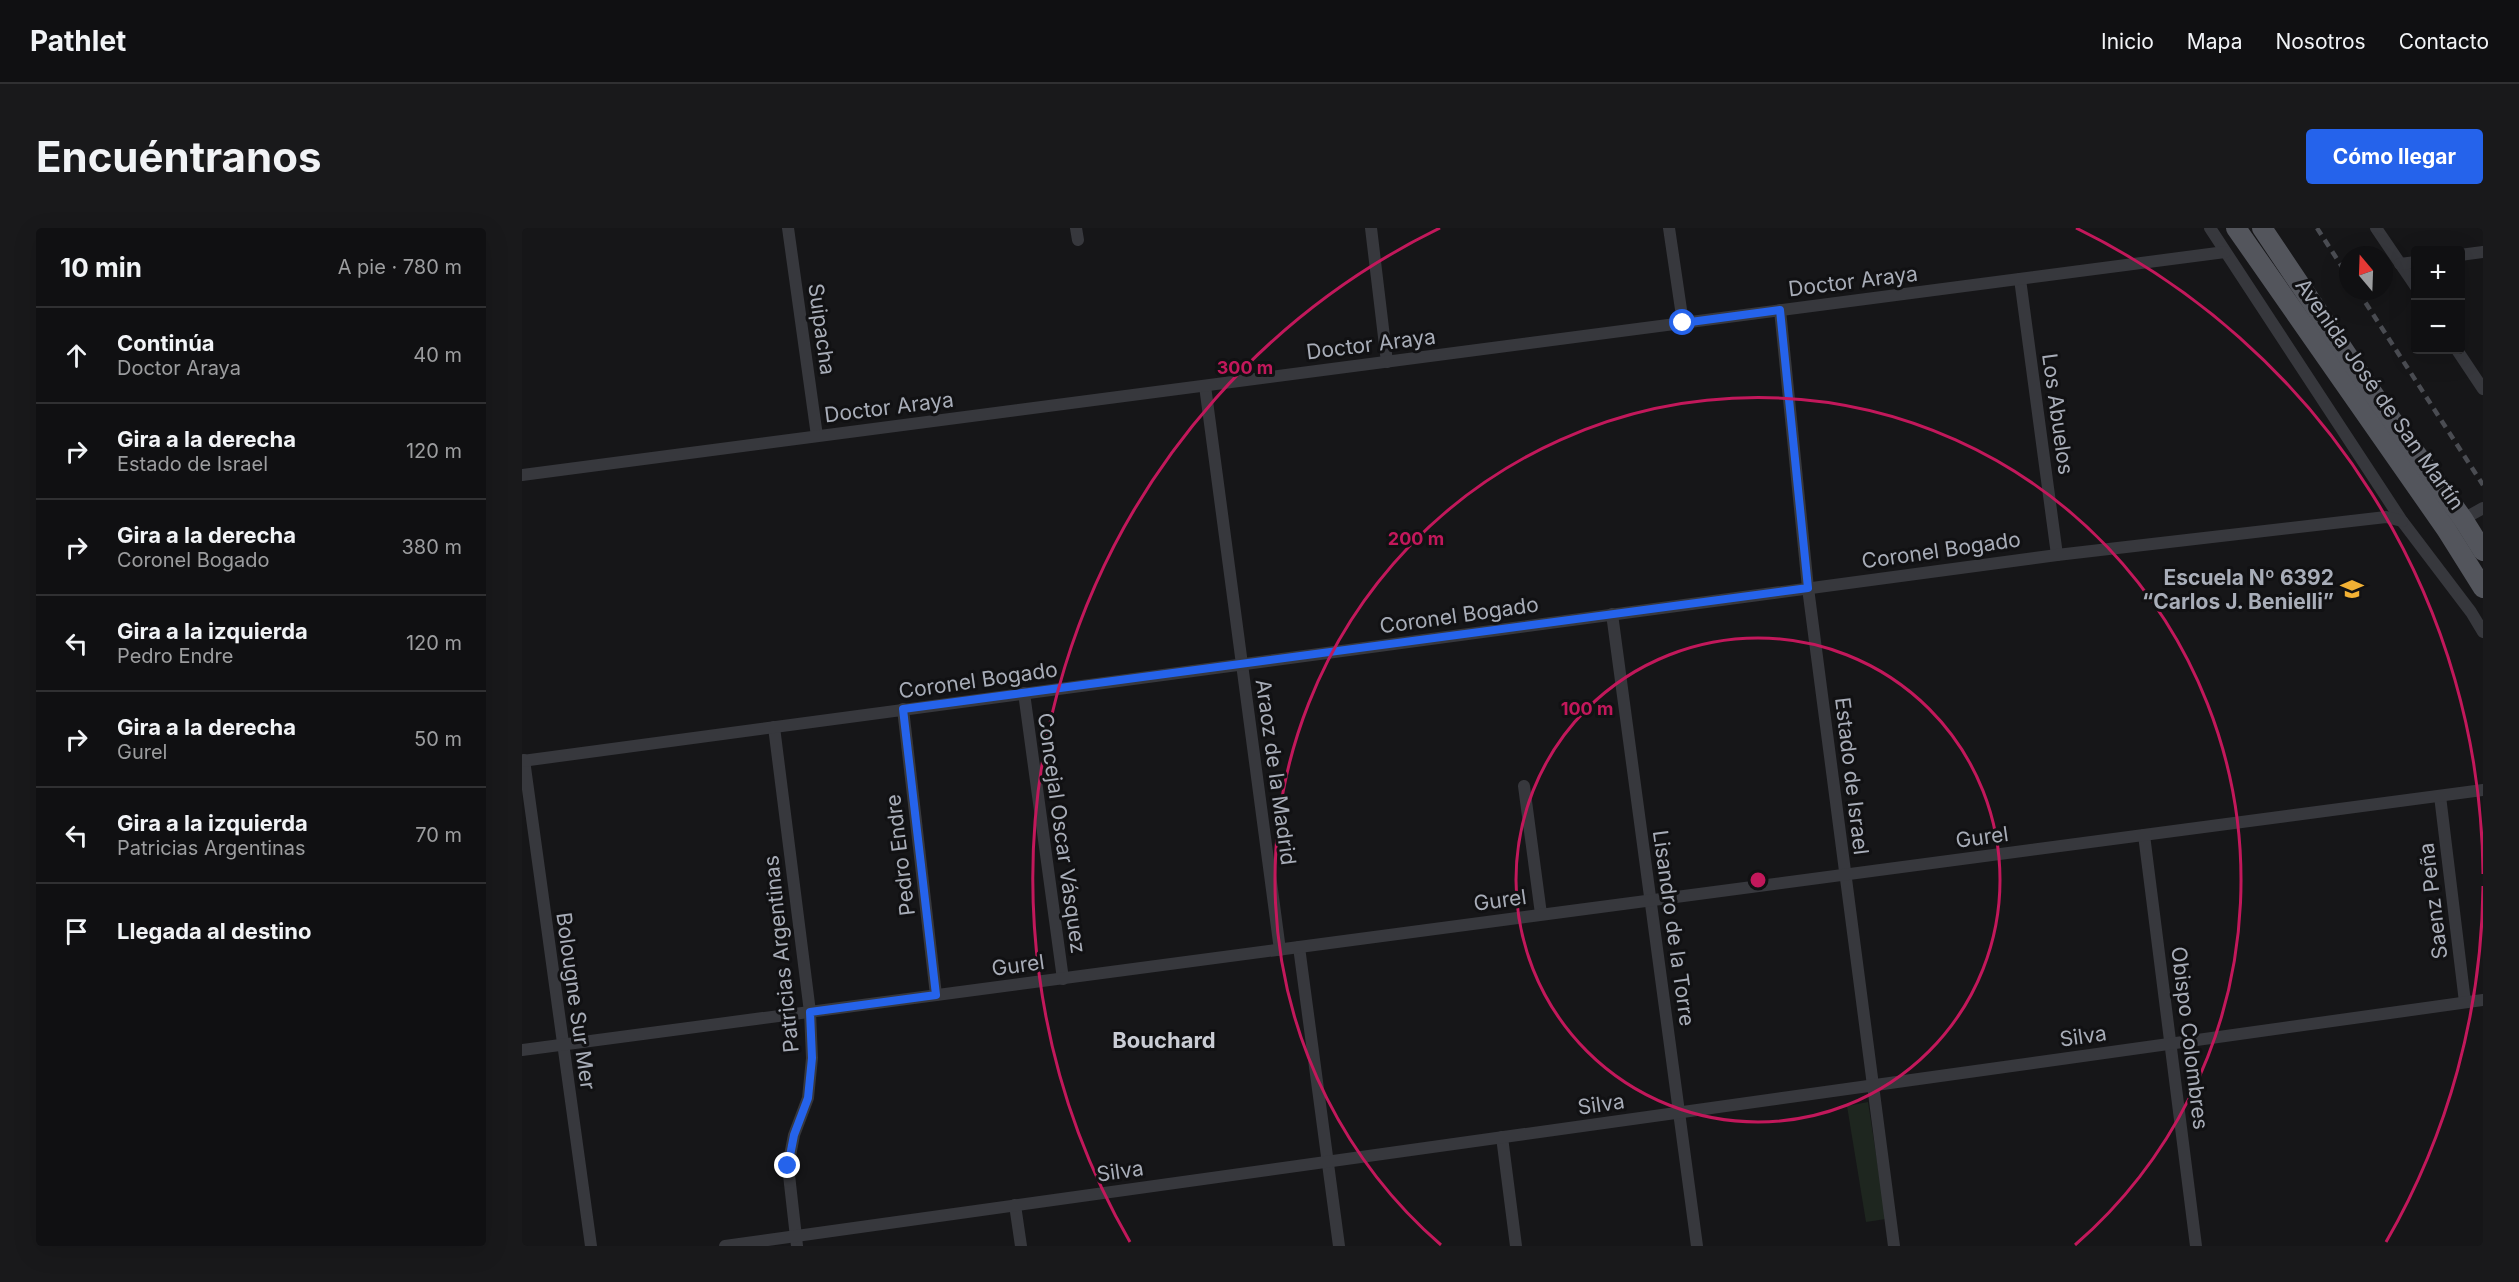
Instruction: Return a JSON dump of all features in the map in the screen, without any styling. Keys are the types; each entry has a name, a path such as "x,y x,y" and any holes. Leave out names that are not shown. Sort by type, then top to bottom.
{"main road":[{"name":"Avenida José de San Martín","path":"2236,228 2446,529 2483,588"},
{"name":"Avenida José de San Martín","path":"2262,228 2372,392 2463,519 2483,551"}],"street":[{"name":"Suipacha","path":"788,228 817,436"},
{"path":"1371,228 1387,362"},
{"path":"1670,228 1683,323"},
{"path":"2210,228 2402,521 2471,612 2483,632"},
{"path":"2376,228 2411,281"},
{"name":"Doctor Araya","path":"522,475 2225,252"},
{"path":"2465,254 2483,252"},
{"path":"2400,264 2411,263"},
{"name":"Los Abuelos","path":"2020,279 2057,555"},
{"name":"Estado de Israel","path":"1780,310 1808,588 1894,1246"},
{"path":"2460,354 2483,389"},
{"name":"Araoz de la Madrid","path":"1204,386 1280,950"},
{"path":"2446,529 2483,508"},
{"name":"Coronel Bogado","path":"523,761 2057,555 2386,517 2402,521"},
{"name":"Lisandro de la Torre","path":"1612,614 1697,1246"},
{"name":"Concejal Oscar Vásquez","path":"1023,693 1063,979"},
{"name":"Pedro Endre","path":"903,709 936,995"},
{"name":"Patricias Argentinas","path":"774,727 810,1012 812,1058 808,1098 794,1135 788,1166 796,1241"},
{"name":"Bolougne Sur Mer","path":"523,761 591,1246"},
{"path":"1524,786 1541,914"},
{"name":"Gurel","path":"522,1050 2483,790"},
{"name":"Saenz Peña","path":"2440,796 2465,1002"},
{"name":"Obispo Colombres","path":"2144,835 2196,1246"},
{"path":"1299,947 1339,1246"},
{"name":"Silva","path":"725,1246 796,1241 1015,1205 2483,1000"},
{"path":"1502,1137 1516,1246"},
{"path":"1015,1205 1021,1246"}],"shaded area":[{"path":"1868,1102 1886,1219 1866,1222 1847,1106"}],"railway":[{"path":"2317,228 2339,262"},
{"path":"2364,300 2483,485"}],"place":[{"name":"Escuela Nº 6392 “Carlos J. Benielli”","path":"2352,589"}],"district":[{"name":"Bouchard","path":"1164,1040"}],"route":[{"path":"788,1166 794,1135 808,1098 812,1058 810,1012 936,995 903,709 1808,588 1780,310 1683,323"}]}
